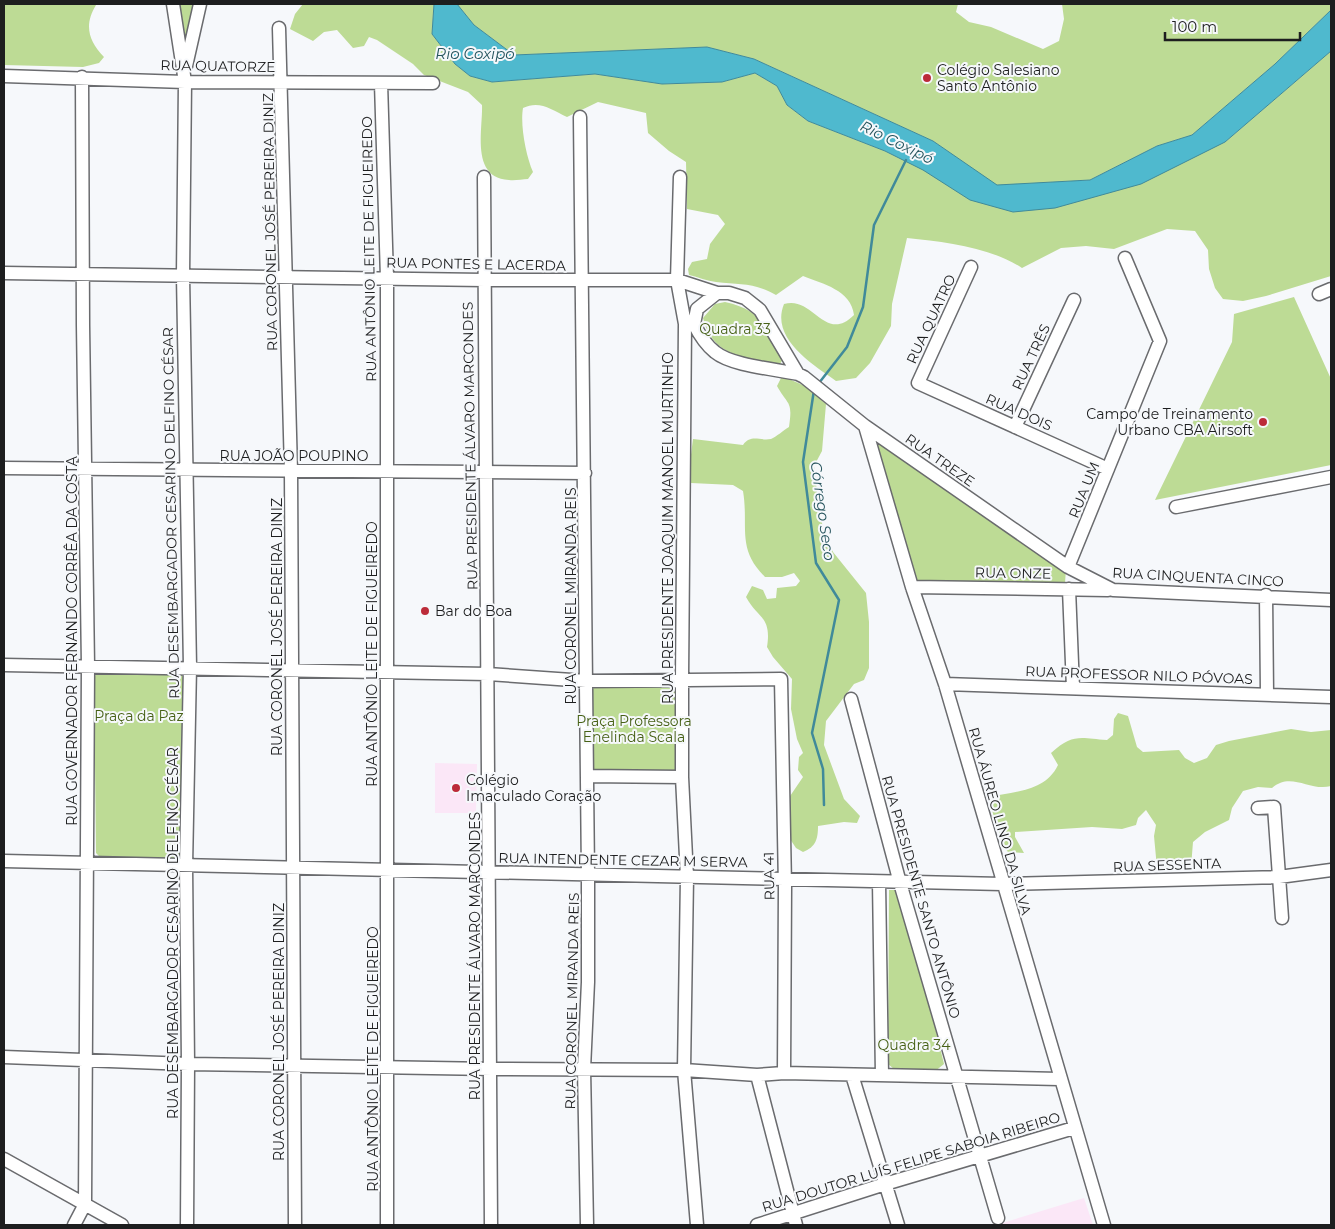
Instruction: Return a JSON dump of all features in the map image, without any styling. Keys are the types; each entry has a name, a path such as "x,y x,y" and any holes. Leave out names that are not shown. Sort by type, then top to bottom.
{"street":[{"name":"RUA DESEMBARGADOR CESARINO DELFINO CÉSAR","path":"173,4 185,76 183,276 190,666 186,866 187,1225"},
{"name":"RUA DESEMBARGADOR CESARINO DELFINO CÉSAR","path":"185,76 200,4"},
{"name":"RUA CORONEL JOSÉ PEREIRA DINIZ","path":"279,28 292,471 295,1225"},
{"name":"RUA QUATORZE","path":"4,76 185,76 281,82 433,83"},
{"name":"RUA GOVERNADOR FERNANDO CORRÊA DA COSTA","path":"82,77 88,666 88,862 84,1061 85,1204"},
{"name":"RUA ANTÔNIO LEITE DE FIGUEIREDO","path":"381,83 387,278 389,1067 387,1225"},
{"name":"RUA CORONEL MIRANDA REIS","path":"580,117 588,875 588,982 584,1069 587,1225"},
{"name":"RUA PRESIDENTE ÁLVARO MARCONDES","path":"484,177 491,1225"},
{"name":"RUA PRESIDENTE JOAQUIM MANOEL MURTINHO","path":"680,177 677,280 689,324 682,679 682,777 687,877 684,1070 697,1225"},
{"name":"RUA UM","path":"1068,567 1160,341 1125,258"},
{"name":"RUA QUATRO","path":"918,383 971,267"},
{"name":"RUA PONTES E LACERDA","path":"4,273 83,276 581,281 677,280"},
{"name":"RUA TREZE","path":"677,280 717,293 729,293 745,298 760,310 801,376 865,426 1068,567"},
{"path":"1318,294 1331,288"},
{"path":"689,324 697,310 717,293"},
{"name":"RUA TRÊS","path":"1015,427 1074,300"},
{"name":"RUA TREZE","path":"689,324 715,352 730,360 801,376"},
{"name":"RUA DOIS","path":"918,383 1108,469"},
{"name":"RUA ÁUREO LINO DA SILVA","path":"865,426 912,586 945,684 1059,1079 1104,1225"},
{"name":"RUA JOÃO POUPINO","path":"4,468 585,473"},
{"path":"1176,507 1331,477"},
{"name":"RUA CINQUENTA CINCO","path":"1068,567 1113,590 1331,600"},
{"name":"RUA ONZE","path":"912,586 1113,590"},
{"path":"1070,589 1073,688"},
{"path":"1266,596 1267,694"},
{"path":"4,665 190,666 387,671 488,674 586,681 682,679"},
{"name":"RUA 41","path":"682,679 781,679 784,1073"},
{"name":"RUA PROFESSOR NILO PÓVOAS","path":"945,684 1331,697"},
{"name":"RUA PRESIDENTE SANTO ANTÔNIO","path":"851,699 900,883 978,1156 998,1218"},
{"path":"587,776 682,777"},
{"path":"1258,808 1274,807 1282,918"},
{"name":"RUA INTENDENTE CEZAR M SERVA","path":"4,861 1002,884"},
{"name":"RUA SESSENTA","path":"1002,884 1279,877 1331,870"},
{"path":"879,882 882,1075"},
{"path":"4,1057 188,1064 684,1070 757,1075 784,1073 1059,1079"},
{"path":"757,1075 794,1220"},
{"path":"852,1075 898,1225"},
{"name":"RUA DOUTOR LUÍS FELIPE SABOIA RIBEIRO","path":"757,1225 794,1220 885,1184 1074,1128"},
{"path":"4,1158 122,1225"},
{"path":"74,1225 85,1204"}],"shaded area":[{"name":"Colégio Imaculado Coração","path":"435,763 477,764 476,813 435,813"},
{"path":"1084,1198 1093,1225 996,1225"}],"green space":[{"path":"4,4 111,4 96,5 92,12 89,26 94,45 104,57 99,63 83,67 4,65"},
{"path":"174,4 199,4 185,62"},
{"path":"303,4 434,4 432,34 455,64 470,76 492,82 595,74 663,84 722,82 755,73 777,86 787,105 808,121 885,151 1013,212 1225,142 1331,51 1331,276 1243,301 1223,299 1215,288 1209,269 1208,250 1195,231 1167,229 1114,249 1086,246 1061,248 1022,268 982,250 907,238 892,304 891,326 870,363 856,378 836,381 816,367 796,349 788,339 783,328 781,316 784,304 794,303 803,306 827,322 835,324 844,322 854,315 848,299 842,294 827,285 803,276 776,295 753,286 713,281 689,275 688,269 692,262 707,259 710,244 725,224 718,215 687,209 686,162 669,151 648,133 646,113 598,102 567,117 540,105 523,108 524,140 533,172 528,179 511,180 497,177 488,171 481,151 482,105 468,92 424,75 413,64 377,40 369,37 364,46 353,48 337,30 324,32 313,41 290,29 295,14"},
{"path":"457,4 958,4 956,12 969,22 991,27 1043,49 1059,41 1064,19 1062,4 1331,4 1331,10 1275,64 1192,135 1157,146 1090,180 997,186 933,141 754,59 707,47 514,55 474,25"},
{"name":"Campo de Treinamento Urbano CBA Airsoft","path":"1294,297 1331,379 1331,465 1155,500 1232,342 1234,314"},
{"name":"Quadra 33","path":"725,302 748,310 762,322 783,359 780,364 743,357 732,353 714,341 703,318 715,304"},
{"path":"782,376 805,386 826,404 822,451 814,466 819,508 824,533 833,552 866,593 869,622 869,668 864,680 854,684 826,721 824,745 844,799 860,816 857,823 844,822 818,826 815,842 811,848 803,852 796,848 788,836 786,802 803,777 798,770 799,757 803,753 797,739 791,709 792,679 767,647 767,629 763,618 746,597 752,586 763,590 767,599 776,598 777,588 796,586 800,581 794,573 782,577 765,577 756,566 750,556 745,537 743,491 733,485 691,483 689,470 693,439 743,445 752,439 771,439 789,427 790,407 777,386"},
{"path":"874,435 1066,569 1065,583 917,582"},
{"name":"Praça da Paz","path":"104,671 179,672 185,679 181,855 176,860 102,859 96,853 94,676"},
{"name":"Praça Professora Enelinda Scala","path":"597,685 671,688 675,692 677,768 673,771 596,771 592,767 593,689"},
{"path":"1118,713 1128,716 1137,747 1143,752 1179,750 1185,758 1194,763 1207,758 1216,745 1229,741 1291,729 1311,732 1331,730 1331,786 1323,787 1286,781 1272,788 1258,787 1243,791 1232,808 1229,820 1205,832 1193,842 1191,867 1164,870 1157,868 1154,836 1156,825 1146,810 1138,818 1136,825 1122,829 1092,827 1015,832 1015,837 1024,853 1008,852 997,826 989,797 1028,789 1045,781 1058,765 1051,753 1065,742 1077,738 1107,740 1113,735 1114,719"},
{"name":"Quadra 34","path":"889,890 898,890 904,901 944,1064 934,1072 894,1069 888,1064"}],"water":[{"name":"Rio Coxipó","path":"434,4 457,4 474,25 514,55 707,47 754,59 933,141 997,185 1090,180 1157,146 1192,135 1275,64 1331,10 1331,51 1225,142 1141,184 1055,208 1013,212 970,200 923,170 885,151 808,121 787,105 777,86 755,73 722,82 662,84 595,74 492,82 470,76 455,64 432,34"}],"waterway":[{"name":"Córrego Seco","path":"819,383 847,347 863,307 874,225 906,160"},
{"name":"Córrego Seco","path":"814,390 803,462 816,563 839,600 812,733 823,769 824,805"}],"place":[{"name":"Colégio Salesiano Santo Antônio","path":"927,78"},
{"name":"Campo de Treinamento Urbano CBA Airsoft","path":"1263,422"},
{"name":"Bar do Boa","path":"425,611"},
{"name":"Colégio Imaculado Coração","path":"456,788"}]}
